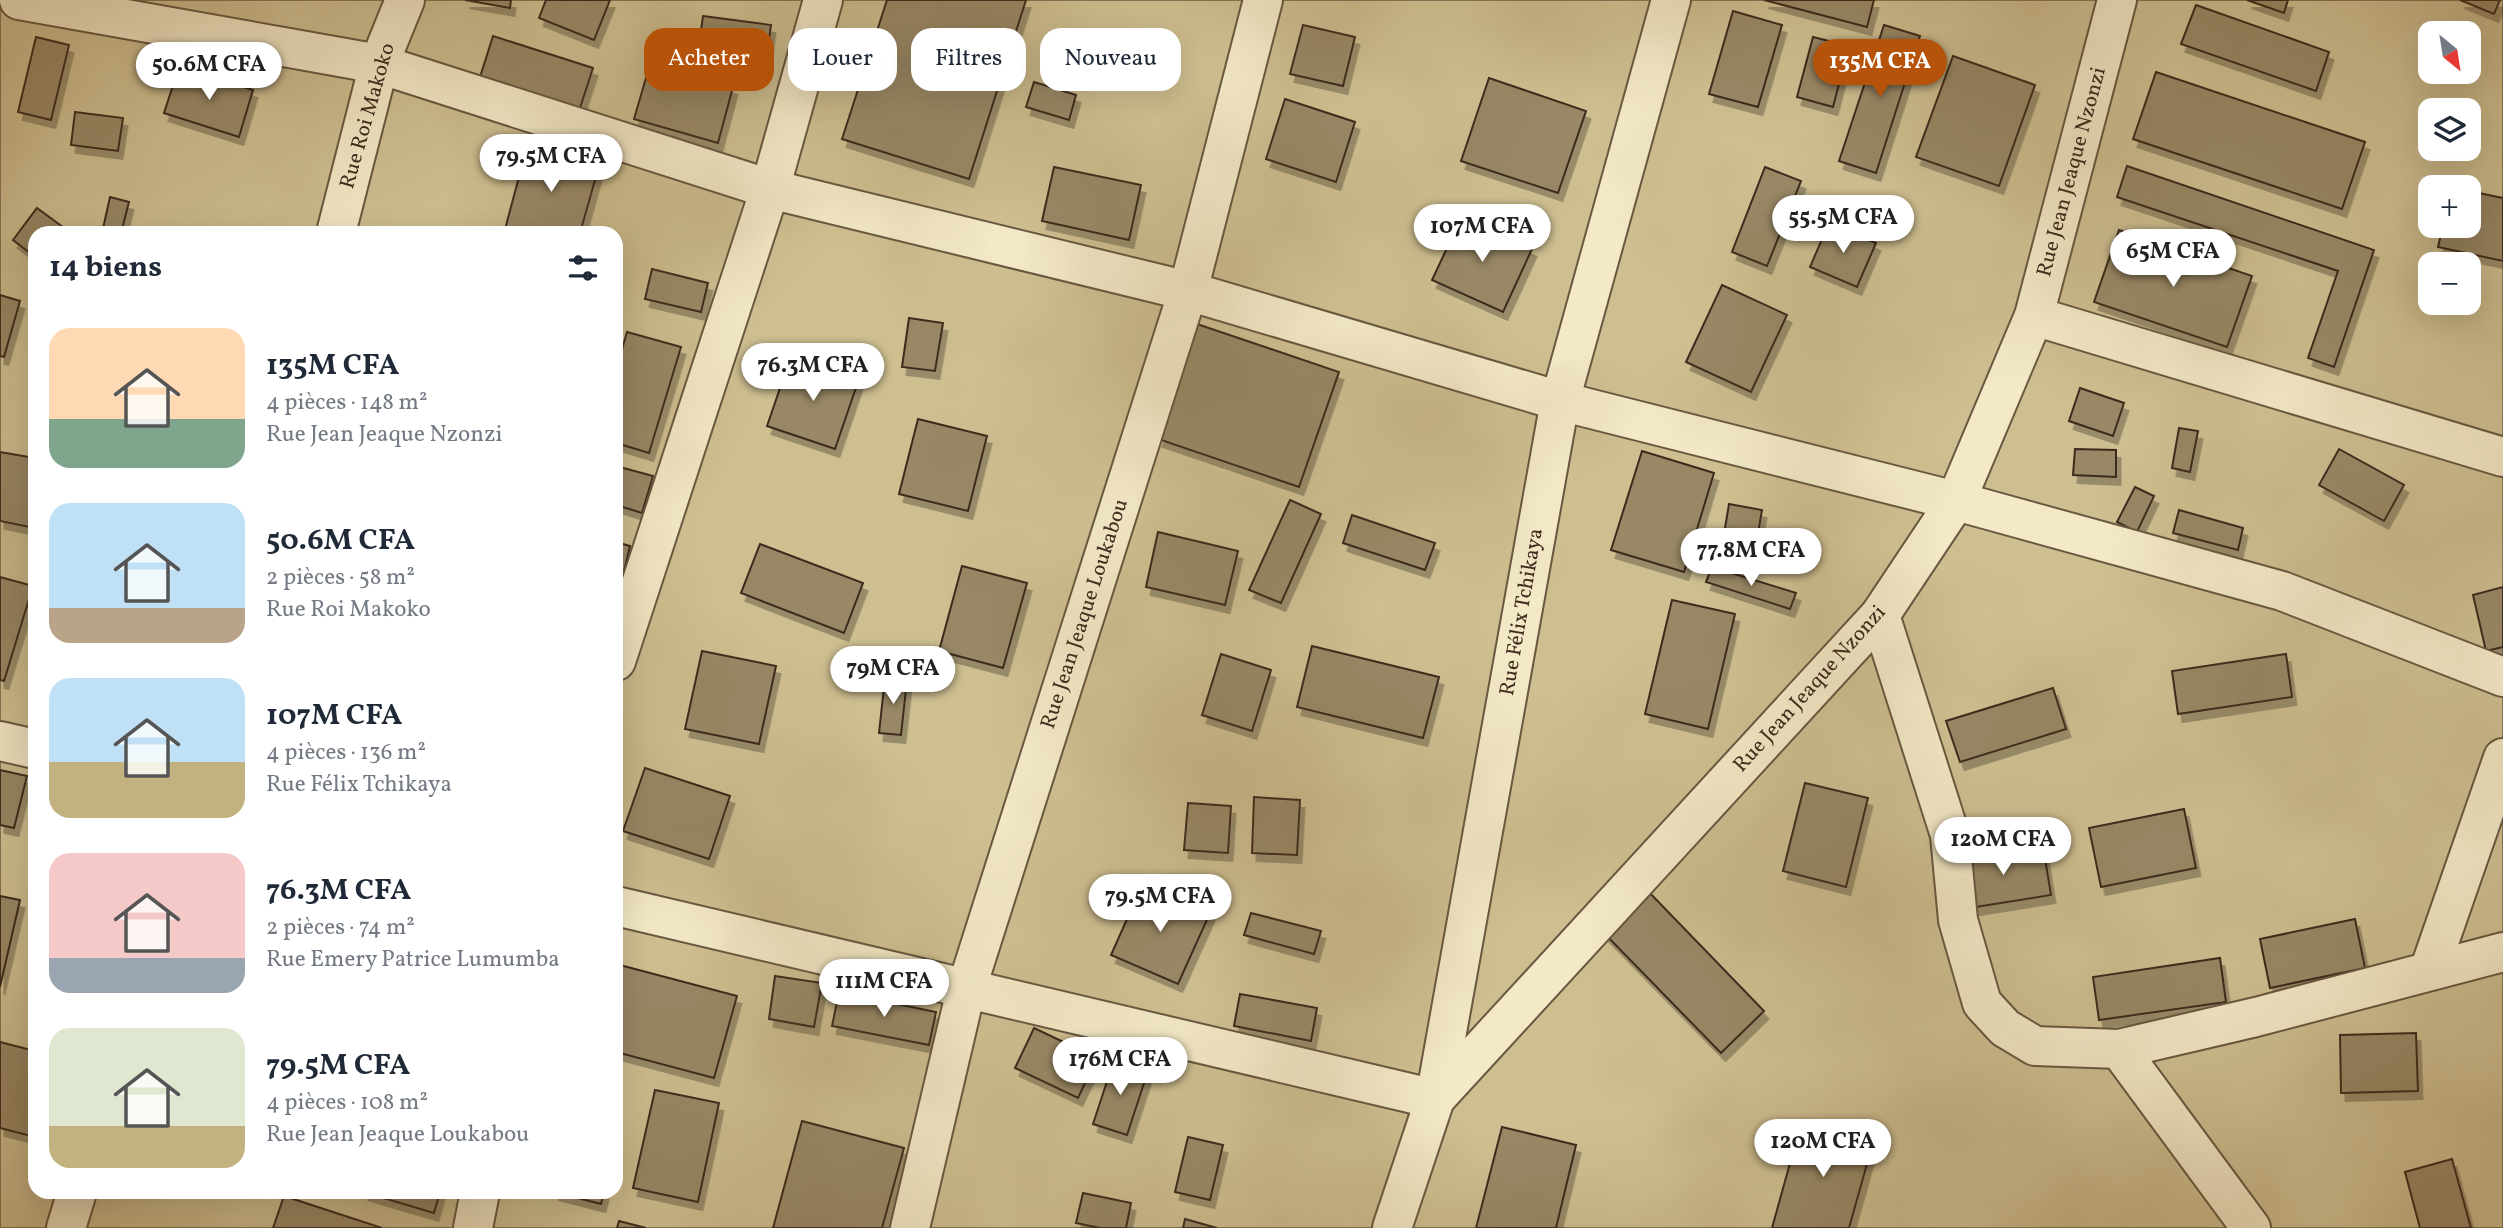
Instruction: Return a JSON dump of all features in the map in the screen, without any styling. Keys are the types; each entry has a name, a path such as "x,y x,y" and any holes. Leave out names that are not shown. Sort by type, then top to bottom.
{"street":[{"path":"19,0 379,64 770,189 1188,291 1559,401 1956,501 2282,591 2503,677"},
{"name":"Rue Roi Makoko","path":"338,226 379,64 405,0"},
{"path":"623,640 770,189 822,0"},
{"name":"Rue Jean Jeaque Loukabou","path":"910,1228 966,990 1188,291 1264,0"},
{"name":"Rue Félix Tchikaya","path":"1392,1228 1435,1099 1559,401 1671,0"},
{"name":"Rue Jean Jeaque Nzonzi","path":"1435,1099 1880,615 1956,501 2034,316 2117,0"},
{"path":"2034,316 2503,457"},
{"path":"1880,615 1950,835 1958,920 1982,1003 2006,1028 2035,1046 2119,1049 2256,1017 2503,952"},
{"path":"0,741 28,747"},
{"path":"2429,971 2503,758"},
{"path":"623,908 1435,1099"},
{"path":"2119,1049 2251,1228"},
{"path":"66,1228 75,1199"},
{"path":"472,1228 478,1199"}],"shaded area":[{"path":"0,0 2503,0 2503,1228 0,1228"}],"building":[{"path":"465,0 511,0 510,8"},
{"path":"546,0 610,0 594,40 539,18"},
{"path":"887,0 1026,0 1017,28 911,28 911,91 997,91 969,179 842,139 858,91 897,91 897,28 878,28"},
{"path":"1764,0 1874,0 1867,27"},
{"path":"2247,0 2288,0 2284,13"},
{"path":"2460,0 2500,0 2494,14"},
{"path":"2196,5 2329,52 2316,91 2181,44"},
{"path":"1733,11 1782,25 1758,107 1709,94"},
{"path":"703,16 771,25 771,28 701,28"},
{"path":"1303,25 1355,37 1343,86 1290,74"},
{"path":"1884,25 1920,36 1876,173 1839,161"},
{"path":"493,36 593,68 580,108 480,77"},
{"path":"36,37 69,45 51,120 18,112"},
{"path":"1813,37 1849,46 1833,107 1797,97"},
{"path":"1953,56 2035,85 1999,186 1916,157"},
{"path":"179,67 253,90 239,137 164,113"},
{"path":"2156,72 2365,142 2342,209 2133,139"},
{"path":"1489,78 1586,111 1558,193 1461,161"},
{"path":"1034,82 1040,84 1040,91 1063,91 1076,95 1069,120 1026,107"},
{"path":"644,85 644,91 732,91 718,143 634,119"},
{"path":"1285,99 1355,122 1336,182 1266,159"},
{"path":"75,112 123,118 118,151 71,145"},
{"path":"527,147 599,166 582,226 506,226"},
{"path":"2127,166 2374,250 2334,367 2308,358 2338,271 2117,197"},
{"path":"1054,167 1141,185 1129,240 1042,221"},
{"path":"1765,167 1801,181 1767,266 1732,252"},
{"path":"2481,193 2503,198 2503,261 2481,256 2481,252 2461,252 2438,247 2440,238 2481,238"},
{"path":"110,197 129,202 123,226 104,226"},
{"path":"37,208 61,226 28,226 28,252 13,240"},
{"path":"1462,216 1532,249 1503,312 1432,280"},
{"path":"1829,223 1876,243 1857,287 1810,267"},
{"path":"2119,230 2252,276 2227,347 2094,302"},
{"path":"652,269 708,283 701,312 645,299"},
{"path":"1722,285 1787,315 1751,392 1686,362"},
{"path":"0,295 20,301 4,357 0,356"},
{"path":"909,318 943,323 935,371 902,367"},
{"path":"1197,324 1339,372 1299,487 1158,439"},
{"path":"627,332 681,347 649,453 623,445 623,346"},
{"path":"791,356 859,379 835,449 767,426"},
{"path":"2080,388 2124,403 2113,436 2069,421"},
{"path":"918,419 987,436 968,511 899,494"},
{"path":"2179,428 2198,431 2190,472 2172,468"},
{"path":"2075,449 2116,450 2116,477 2073,475"},
{"path":"2339,449 2404,485 2384,521 2319,485"},
{"path":"1642,451 1714,473 1684,572 1611,550"},
{"path":"0,452 28,457 28,527 0,521"},
{"path":"623,468 653,476 642,513 623,507"},
{"path":"2135,487 2154,496 2137,532 2117,522"},
{"path":"1290,500 1321,514 1281,603 1249,590"},
{"path":"1729,504 1762,510 1755,551 1722,546"},
{"path":"2179,510 2243,528 2238,550 2173,533"},
{"path":"1352,515 1435,543 1425,570 1343,543"},
{"path":"1158,532 1238,551 1225,605 1146,587"},
{"path":"623,544 630,546 623,575"},
{"path":"760,544 863,583 844,633 741,593"},
{"path":"962,566 1027,583 1003,668 939,651"},
{"path":"1712,567 1796,593 1790,609 1706,582"},
{"path":"0,577 28,585 28,602 4,681 0,680"},
{"path":"2503,587 2503,647 2486,651 2473,595"},
{"path":"1672,600 1735,614 1708,729 1645,714"},
{"path":"1312,646 1439,677 1423,738 1297,707"},
{"path":"702,651 776,666 759,744 685,729"},
{"path":"1221,654 1271,670 1252,731 1202,715"},
{"path":"2286,654 2292,697 2178,714 2172,671"},
{"path":"885,678 907,680 901,735 879,733"},
{"path":"2053,688 2066,729 1960,762 1946,721"},
{"path":"645,768 730,796 709,859 623,831"},
{"path":"0,770 27,776 14,828 0,825"},
{"path":"1805,783 1868,798 1846,887 1783,871"},
{"path":"1254,797 1300,800 1297,855 1252,853"},
{"path":"1188,803 1231,806 1228,853 1184,850"},
{"path":"2184,809 2196,868 2101,887 2089,828"},
{"path":"2043,846 2051,895 1963,909 1957,859"},
{"path":"1143,883 1210,913 1178,984 1111,955"},
{"path":"1645,888 1764,1011 1721,1053 1601,930"},
{"path":"0,896 20,900 0,987"},
{"path":"1251,913 1321,931 1314,954 1244,935"},
{"path":"2355,919 2365,968 2270,988 2260,939"},
{"path":"2220,958 2226,1002 2099,1020 2093,977"},
{"path":"623,966 737,996 714,1078 623,1054"},
{"path":"775,976 822,983 814,1027 769,1019"},
{"path":"839,992 936,1012 929,1045 832,1026"},
{"path":"1240,994 1317,1008 1311,1041 1234,1026"},
{"path":"1034,1028 1097,1058 1078,1098 1015,1068"},
{"path":"2416,1033 2418,1091 2341,1093 2340,1035"},
{"path":"0,1042 28,1049 28,1135 0,1128"},
{"path":"1114,1060 1148,1071 1127,1135 1093,1124"},
{"path":"655,1090 719,1103 698,1202 633,1188"},
{"path":"1802,1120 1874,1139 1849,1228 1772,1228"},
{"path":"802,1121 904,1148 882,1228 773,1228"},
{"path":"1502,1127 1576,1145 1556,1228 1476,1228"},
{"path":"1188,1137 1223,1145 1210,1200 1175,1192"},
{"path":"2452,1159 2471,1228 2420,1228 2405,1172"},
{"path":"1083,1193 1131,1203 1126,1228 1100,1228 1076,1223"},
{"path":"283,1199 293,1199 382,1228 273,1228"},
{"path":"387,1199 438,1199 434,1213"},
{"path":"581,1199 602,1199 601,1204"},
{"path":"1185,1219 1217,1228 1183,1228"},
{"path":"619,1221 646,1228 617,1228"}]}
